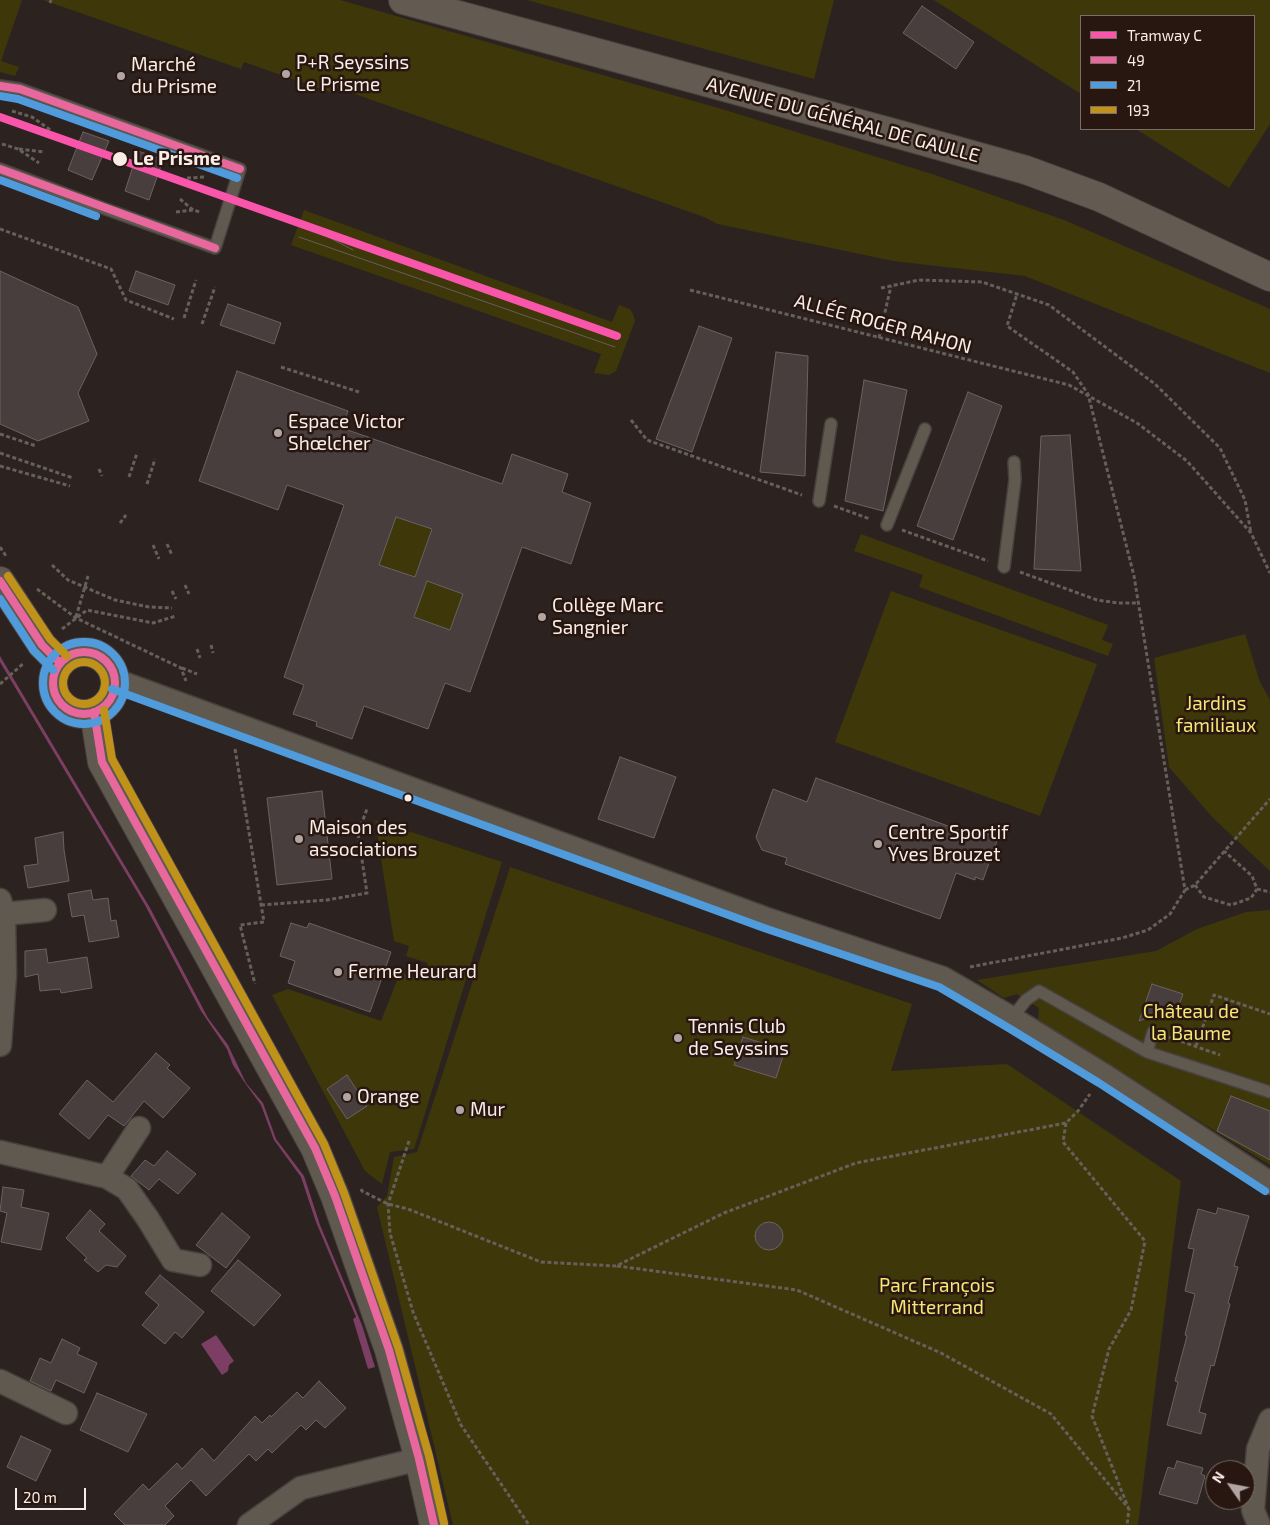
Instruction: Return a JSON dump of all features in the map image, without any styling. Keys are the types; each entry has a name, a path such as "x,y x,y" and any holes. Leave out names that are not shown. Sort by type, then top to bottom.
{"main road":[{"name":"AVENUE DU GÉNÉRAL DE GAULLE","path":"403,0 1026,170 1100,197 1270,277"}],"street":[{"path":"6,572 51,654 55,672 54,692 58,701 66,708 84,714 94,712 110,700 115,680 112,670 98,654 88,652 77,652 68,656 51,654"},
{"path":"115,680 776,922 943,978 1104,1075 1270,1183"},
{"path":"94,712 102,762 115,788 315,1148 335,1196 389,1350 419,1459 434,1525"},
{"path":"0,1045 5,975 2,907 45,910"},
{"path":"107,1176 139,1128"},
{"path":"0,1152 107,1176 126,1189 148,1219 173,1260 200,1265"},
{"path":"0,1381 66,1413"},
{"path":"1260,1525 1253,1510 1258,1449 1270,1420"},
{"path":"249,1525 302,1488 419,1459"}],"lane":[{"path":"0,86 20,89 240,169 215,248 100,207 0,168"},
{"path":"819,501 831,424"},
{"path":"887,525 925,429"},
{"path":"1004,567 1015,480 1014,462"},
{"path":"1012,1018 1026,1000 1039,991 1147,1052 1270,1092"},
{"path":"1147,1052 1153,1032"}],"path":[{"path":"12,110 32,117 52,131"},
{"path":"2,144 18,149 44,152"},
{"path":"18,149 40,164"},
{"path":"187,178 211,178"},
{"path":"180,199 193,210"},
{"path":"176,212 193,210 200,212"},
{"path":"0,230 110,269 126,300 174,319"},
{"path":"184,318 196,280"},
{"path":"881,288 919,280 982,282 1049,305 1155,384 1220,448 1245,500 1251,533 1270,573"},
{"path":"879,338 891,286"},
{"path":"202,324 215,287"},
{"name":"ALLÉE ROGER RAHON","path":"690,290 784,312 879,338 1069,385 1137,423 1187,461 1251,533"},
{"path":"1017,294 1007,326 1073,372 1088,394 1134,576 1185,890"},
{"path":"281,367 359,392"},
{"path":"0,434 36,446"},
{"path":"0,453 73,478"},
{"path":"129,477 138,453"},
{"path":"147,484 155,459"},
{"path":"0,466 70,486"},
{"path":"99,469 102,476"},
{"path":"120,523 126,515"},
{"path":"167,544 172,555"},
{"path":"153,545 159,559"},
{"path":"0,547 6,572"},
{"path":"52,565 68,580 115,600 141,606 172,608"},
{"path":"76,618 88,576"},
{"path":"30,584 76,618 197,674"},
{"path":"185,585 189,594"},
{"path":"172,591 176,599"},
{"path":"0,684 15,671 51,654 76,618 87,610 153,623 176,616"},
{"path":"211,645 213,653"},
{"path":"197,649 200,658"},
{"path":"182,668 197,710"},
{"path":"230,722 264,922 240,925"},
{"path":"943,978 954,969 1122,938 1148,930 1170,914 1185,890 1195,885 1270,799"},
{"path":"261,905 327,900 367,893 358,833 367,809"},
{"path":"1224,851 1252,876 1257,889"},
{"path":"1195,885 1204,896 1231,905 1250,898 1257,889"},
{"path":"1257,889 1270,892"},
{"path":"1196,1046 1214,995 1270,1014"},
{"path":"1153,1032 1224,1056"},
{"path":"616,1266 724,1214 856,1163 1066,1123 1078,1111 1104,1075"},
{"path":"1066,1123 1063,1142 1145,1241 1131,1310 1109,1349 1092,1416 1129,1510 1127,1525"},
{"path":"409,1141 388,1204 390,1233 412,1312 462,1425 529,1525"},
{"path":"388,1204 408,1209 541,1262 616,1266 797,1290 941,1353 1051,1414 1129,1510"}],"green space":[{"path":"0,0 22,0 1,61 19,67 15,76 0,72"},
{"path":"43,0 340,0 725,110 932,174 1064,220 1270,309 1270,373 1025,276 893,261 718,224 704,217 335,87 332,93 244,62 241,69"},
{"path":"527,0 834,0 814,79"},
{"path":"934,0 1270,0 1270,124 1229,188 1138,130 1255,130 1255,15 1080,15 1080,93"},
{"path":"304,210 612,322 619,305 630,309 635,321 616,371 609,375 594,373 601,354 291,245"},
{"path":"396,517 432,529 415,577 379,565"},
{"path":"861,534 1108,625 1102,640 1113,644 1108,656 919,587 923,575 854,551"},
{"path":"427,581 463,594 450,630 414,617"},
{"path":"891,591 1097,664 1040,816 835,742"},
{"name":"Jardins familiaux","path":"1245,634 1260,682 1270,700 1270,871 1213,818 1169,767 1154,658"},
{"path":"375,820 502,862 414,1149 390,1152 382,1184 365,1171 272,995 288,989 381,1021 400,973 424,979 428,963 406,956 409,946 394,941"},
{"name":"Parc François Mitterrand","path":"510,867 912,1004 891,1071 1007,1064 1181,1181 1138,1525 453,1525 377,1207 387,1196 394,1157 417,1152"},
{"name":"Château de la Baume","path":"1270,910 1270,1165 1038,1021 1039,1008 1017,994 1004,998 977,980 1156,951 1197,929 1246,912"}],"shaded area":[{"path":"0,656 150,908 208,1018 228,1045 246,1083 263,1103 276,1139 304,1176 320,1225 362,1325 375,1367 368,1369 353,1319 356,1317 316,1222 301,1177 274,1140 261,1105 233,1065 227,1049 201,1011 145,905 0,662"},
{"path":"216,1335 234,1361 229,1365 228,1371 222,1375 201,1344"}],"building":[{"path":"922,6 974,42 956,69 903,33"},
{"path":"83,132 109,141 92,180 68,170"},
{"path":"138,151 163,160 149,200 125,191"},
{"path":"0,271 78,307 97,354 78,393 89,421 38,441 0,424"},
{"path":"136,271 175,285 168,305 129,291"},
{"path":"228,304 281,323 274,344 220,325"},
{"path":"699,326 732,338 692,452 656,439"},
{"path":"776,352 808,356 805,476 760,472"},
{"path":"237,371 348,411 342,428 502,484 512,454 568,474 562,492 591,503 571,564 522,547 470,692 445,683 428,729 364,706 352,739 316,726 317,722 293,714 304,685 284,677 344,505 287,485 278,510 199,481","holes":["396,517 432,529 415,577 379,565","427,581 463,594 450,630 414,617"]},
{"path":"864,380 907,390 883,511 845,501"},
{"path":"968,392 1002,406 953,540 917,526"},
{"path":"1070,435 1081,571 1034,569 1041,436"},
{"path":"620,757 676,777 654,838 598,819"},
{"name":"Centre Sportif Yves Brouzet","path":"816,778 970,834 972,828 998,838 983,880 975,877 975,880 956,873 940,919 785,864 787,858 762,850 756,837 773,789 807,802"},
{"name":"Maison des associations","path":"322,791 332,879 277,885 267,798"},
{"path":"63,832 69,881 28,888 24,866 38,864 35,838"},
{"path":"91,890 93,900 108,898 111,921 116,920 119,937 89,942 84,915 72,917 68,894"},
{"name":"Ferme Heurard","path":"291,923 307,928 309,923 391,952 370,1012 288,983 295,961 280,956"},
{"path":"46,949 48,963 87,957 92,988 61,993 60,989 40,991 38,974 25,977 25,951"},
{"path":"1152,984 1183,994 1174,1019 1157,1014 1139,1021"},
{"path":"743,1037 785,1050 776,1078 734,1065"},
{"path":"156,1053 170,1065 167,1068 190,1088 163,1118 144,1101 124,1126 108,1115 89,1139 59,1114 87,1080 113,1102"},
{"name":"Orange","path":"347,1075 367,1106 347,1119 327,1089"},
{"name":"Château de la Baume","path":"1231,1096 1270,1111 1270,1160 1217,1131"},
{"path":"167,1151 196,1174 178,1194 159,1179 149,1190 131,1176 145,1160 154,1166"},
{"path":"3,1187 24,1190 21,1207 49,1213 41,1250 1,1242 7,1213 0,1211"},
{"path":"1218,1208 1249,1216 1234,1266 1238,1267 1228,1303 1230,1304 1214,1366 1211,1365 1199,1412 1206,1414 1201,1434 1167,1425 1178,1382 1175,1381 1187,1336 1185,1335 1195,1294 1185,1291 1194,1249 1188,1248 1198,1209 1216,1214"},
{"path":"90,1210 105,1224 99,1231 126,1256 117,1267 106,1265 98,1272 84,1260 87,1258 66,1238"},
{"path":"222,1213 250,1237 226,1268 196,1245"},
{"path":"769,1222 779,1226 783,1236 779,1246 769,1250 759,1246 755,1236 759,1226"},
{"path":"238,1260 281,1295 254,1326 211,1291"},
{"path":"160,1275 204,1312 182,1338 175,1332 165,1344 142,1325 159,1305 145,1293"},
{"path":"62,1339 80,1348 77,1354 97,1363 84,1393 56,1380 51,1391 30,1381 40,1358 51,1363"},
{"path":"319,1381 346,1408 325,1428 316,1420 306,1430 301,1425 272,1453 268,1449 256,1461 249,1454 206,1496 191,1480 165,1506 174,1516 165,1525 125,1525 114,1514 143,1484 149,1490 177,1463 182,1469 202,1448 214,1461 255,1416 262,1423 297,1392 303,1398"},
{"path":"97,1393 147,1414 128,1452 80,1430"},
{"path":"21,1436 51,1450 36,1481 7,1467"},
{"path":"1177,1461 1203,1468 1201,1474 1205,1476 1197,1504 1159,1494 1168,1467 1174,1469"}],"tram line":[{"name":"C","path":"0,117 617,336"},
{"path":"303,224 353,250"},
{"path":"299,237 615,347"}],"transit line":[{"name":"49","path":"0,86 20,89 240,169"},
{"name":"21","path":"0,96 18,99 237,178"},
{"name":"49","path":"0,169 215,248"},
{"name":"21","path":"0,180 96,216"},
{"name":"193","path":"8,576 50,639 67,656"},
{"name":"49","path":"0,581 42,645 60,663"},
{"name":"21","path":"0,599 34,651 53,670"},
{"name":"21","path":"84,642 100,645 113,654 122,667 125,683 122,699 113,712 100,721 84,724 68,721 55,712 46,699 43,683 46,667 55,654 68,645 84,642"},
{"name":"49","path":"84,652 96,654 106,661 113,671 115,683 113,695 106,705 96,712 84,714 72,712 62,705 55,695 53,683 55,671 62,661 72,654 84,652"},
{"name":"193","path":"80,662 88,662 99,668 105,683 99,698 88,704 80,704 69,698 63,687 63,679 69,668 80,662"},
{"name":"21","path":"112,689 764,928 939,987 1099,1083 1265,1191"},
{"name":"193","path":"104,710 112,759 324,1144 344,1193 398,1347 429,1456 444,1523"},
{"name":"49","path":"94,712 102,762 315,1148 335,1196 389,1350 419,1459 434,1525"}],"place":[{"name":"P+R Seyssins Le Prisme","path":"286,74"},
{"name":"Marché du Prisme","path":"121,76"},
{"name":"Le Prisme","path":"120,159"},
{"name":"Espace Victor Shœlcher","path":"278,433"},
{"name":"Collège Marc Sangnier","path":"542,617"},
{"name":"Maison des associations","path":"299,839"},
{"name":"Centre Sportif Yves Brouzet","path":"878,844"},
{"name":"Ferme Heurard","path":"338,972"},
{"name":"Tennis Club de Seyssins","path":"678,1038"},
{"name":"Orange","path":"347,1097"},
{"name":"Mur","path":"460,1110"}]}
